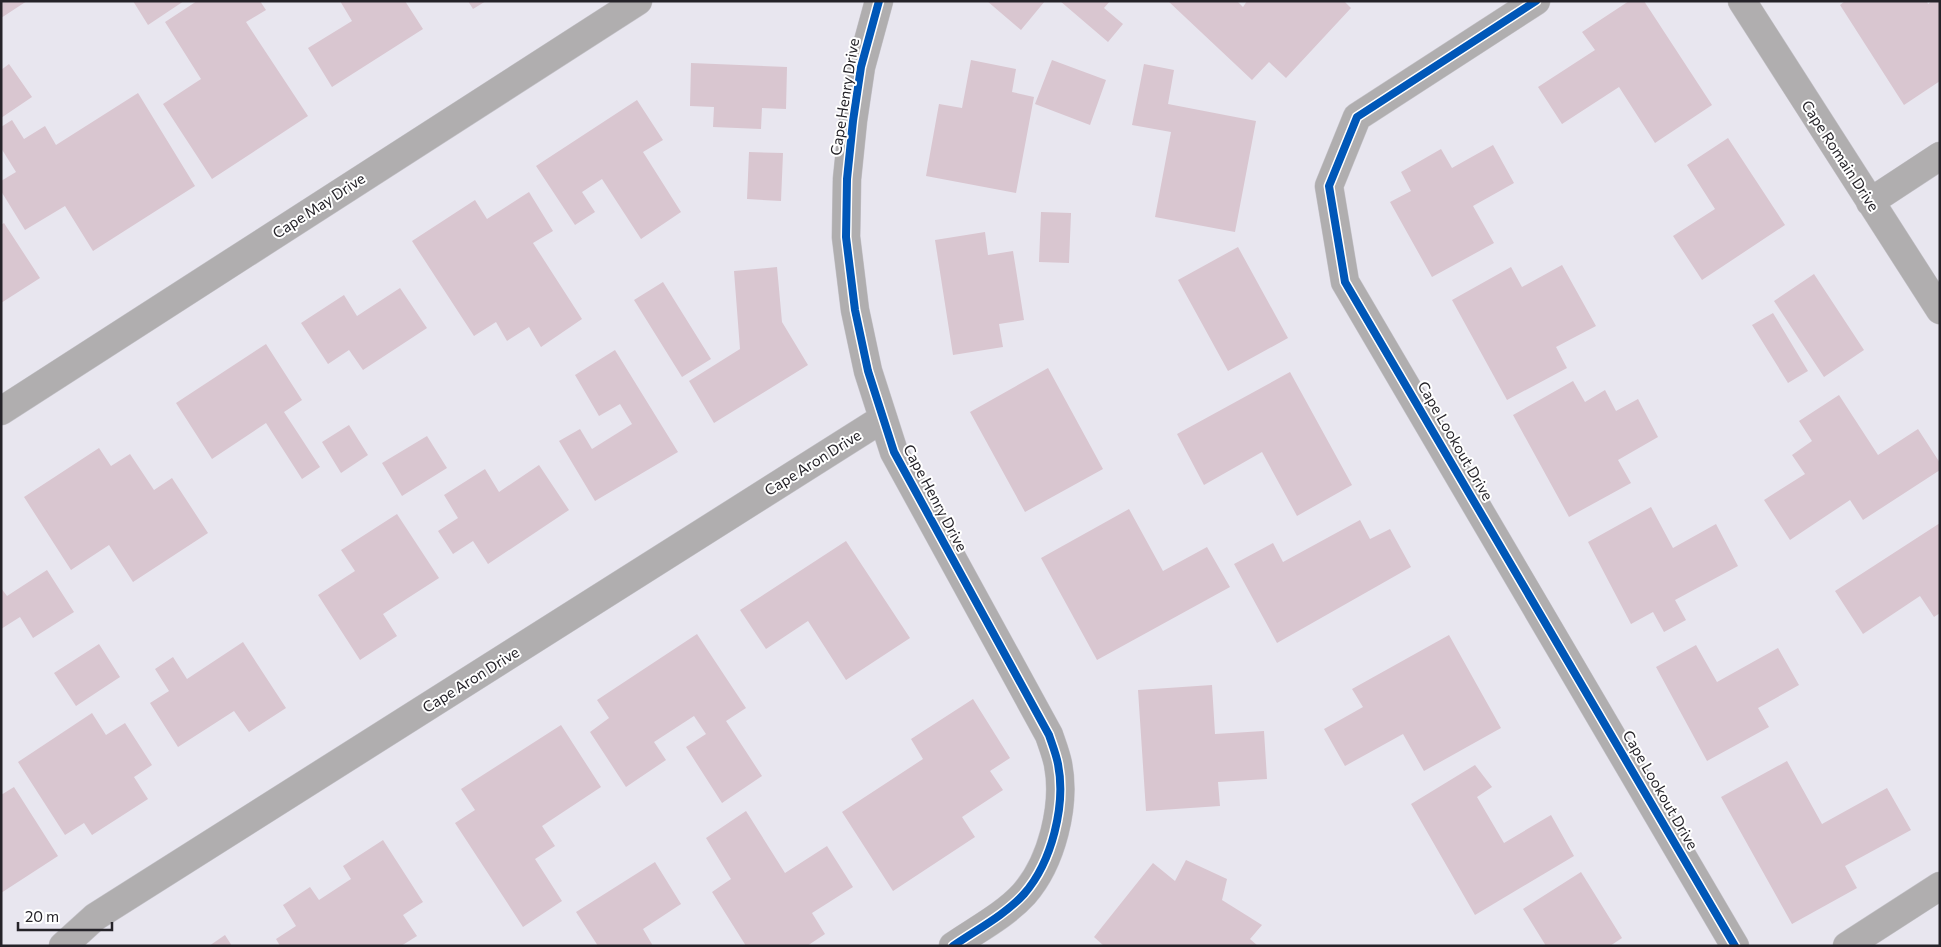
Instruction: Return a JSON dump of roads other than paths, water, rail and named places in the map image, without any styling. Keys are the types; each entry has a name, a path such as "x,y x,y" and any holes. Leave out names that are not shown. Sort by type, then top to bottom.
{"street":[{"name":"Cape May Drive","path":"1,411 638,1"},
{"name":"Cape Henry Drive","path":"879,1 862,67 852,121 846,180 846,237 855,310 868,371 882,420 894,452 1049,735 1058,764 1060,801 1054,835 1043,864 1024,894 999,915 953,946"},
{"name":"Cape Lookout Drive","path":"1536,1 1357,117 1328,186 1345,282 1735,946"},
{"name":"Cape Romain Drive","path":"1742,1 1940,310"},
{"path":"1870,202 1940,156"},
{"name":"Cape Aron Drive","path":"63,946 95,918 882,420"},
{"path":"1847,946 1940,886"}]}
